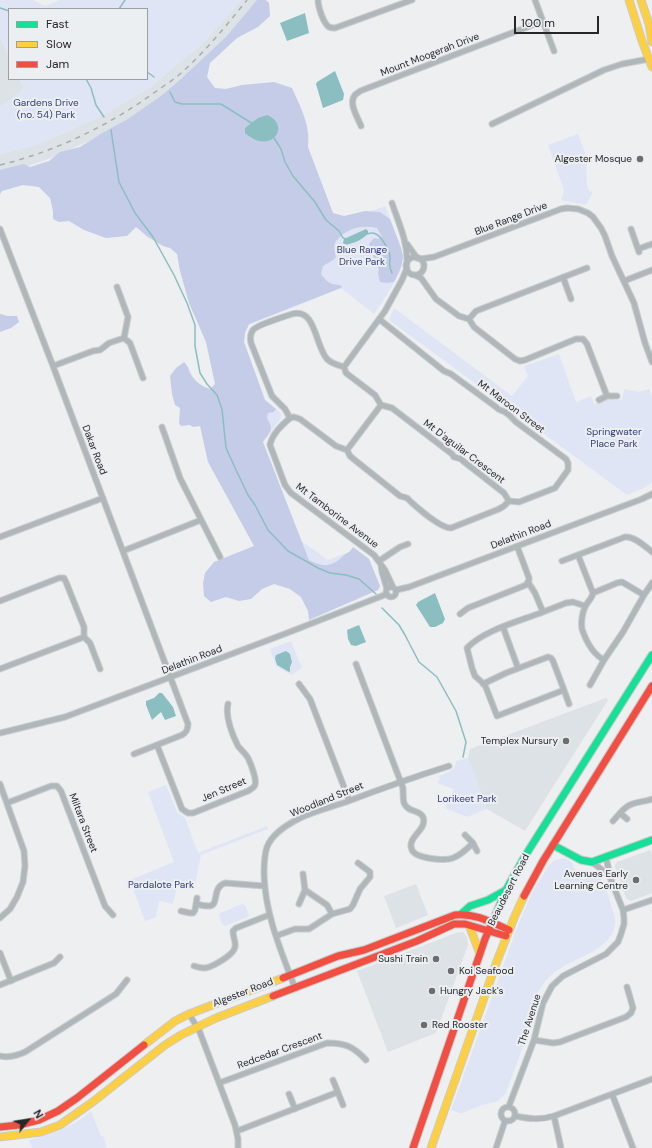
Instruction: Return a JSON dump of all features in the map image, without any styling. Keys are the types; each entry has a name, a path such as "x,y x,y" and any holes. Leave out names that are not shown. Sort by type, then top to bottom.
{"main road":[{"path":"629,0 652,67"},
{"path":"640,0 650,25 652,42"},
{"name":"Beaudesert Road","path":"413,1148 488,930 506,890 525,856 574,777 652,655"},
{"name":"Beaudesert Road","path":"431,1148 507,933 526,892 553,845 652,686"},
{"path":"553,845 581,860 592,862 652,840"},
{"path":"461,914 470,906 488,900 506,890"},
{"name":"Algester Road","path":"0,1127 19,1125 39,1120 58,1111 77,1098 175,1021 189,1014 338,956 364,950 451,916 461,914 472,915 492,923 507,933"},
{"name":"Algester Road","path":"0,1137 21,1136 41,1132 60,1125 94,1101 166,1045 197,1026 216,1018 417,941 454,924 469,925 507,933"},
{"path":"469,925 480,954"}],"street":[{"path":"318,0 325,22 329,27 335,28 412,0"},
{"path":"535,0 554,51"},
{"name":"Mount Moogerah Drive","path":"361,126 353,105 355,95 360,91 543,21"},
{"path":"492,124 604,70 622,64 649,59"},
{"path":"392,203 405,242 408,272 421,278 436,298 459,316 469,319 474,327 515,359 525,360 576,340 583,339 587,344 607,396"},
{"name":"Blue Range Drive","path":"434,258 561,209 578,209 593,217 605,236 612,256 624,281"},
{"name":"Dakar Road","path":"0,229 188,724 186,732 182,735 157,745"},
{"path":"632,229 639,251 652,244"},
{"path":"405,242 413,253 422,261 427,286"},
{"path":"347,450 381,405 374,395 346,373 344,367 389,305 411,259 434,258"},
{"path":"402,280 407,276 419,274 434,258"},
{"path":"469,319 476,311 587,268"},
{"path":"652,270 624,281 634,303 652,362"},
{"path":"563,277 572,299"},
{"path":"117,287 128,317 124,338"},
{"path":"344,367 333,364 327,360 323,354 310,319 303,313 298,312 259,326 253,330 250,336 251,343 270,392 275,400 285,409 290,418 294,417 300,419 336,446 347,450 350,456 400,496 407,498 443,526 451,528 499,509 509,502"},
{"name":"Mt Maroon Street","path":"379,319 444,371 451,374 499,410 507,413 516,422 566,459 568,463 568,470 555,488 519,502 509,502"},
{"path":"53,366 93,351 100,350 109,343 124,338"},
{"path":"124,338 130,343 143,378"},
{"path":"599,400 607,396 617,396"},
{"name":"Mt D'aguilar Crescent","path":"381,405 392,408 454,457 461,459 504,493 509,502"},
{"name":"Mt Tamborine Avenue","path":"290,418 282,425 273,437 270,445 286,487 369,551 380,563"},
{"path":"162,427 180,478 220,557"},
{"name":"Delathin Road","path":"395,589 409,587 652,494"},
{"path":"0,537 103,498"},
{"path":"123,551 201,520"},
{"path":"562,561 625,537 629,537 652,552"},
{"path":"380,563 393,551 408,544"},
{"path":"517,546 529,578 528,582 535,593 543,612"},
{"path":"578,555 593,593"},
{"path":"380,563 395,589 396,594 394,596 390,597 387,591 380,563"},
{"path":"0,601 59,578 64,578 84,627 84,637 90,643 100,669"},
{"path":"460,614 468,608 523,586 528,582"},
{"path":"604,660 594,653 582,628 585,606 593,593 622,582 644,596"},
{"path":"590,685 652,583"},
{"path":"387,591 389,587 395,589"},
{"name":"Delathin Road","path":"0,733 65,717 171,678 387,591"},
{"path":"564,690 497,716 483,684 475,676 467,648 470,644 483,635 566,603 573,602 585,606"},
{"path":"503,627 518,668"},
{"path":"0,669 84,637"},
{"path":"483,684 518,668 548,657 553,661 569,704"},
{"path":"356,664 403,788 404,802 411,811 420,813 423,817 423,826 411,843 411,849 419,857 444,860 459,855 473,843"},
{"path":"299,684 310,699 349,800"},
{"name":"Jen Street","path":"157,745 182,809 185,811 193,813 248,791 256,784 255,777 248,758 238,745 231,730 226,712 228,704"},
{"path":"134,754 157,745"},
{"name":"Woodland Street","path":"295,988 269,915 264,886 264,858 268,846 277,833 281,829 301,818 449,766"},
{"path":"0,784 24,851 25,866 23,882 17,897 10,909 0,918"},
{"name":"Miltara Street","path":"8,804 51,786 57,786 61,791 105,906 113,915"},
{"path":"613,821 626,807 631,804 652,799"},
{"path":"620,813 627,819"},
{"path":"465,835 473,843 477,851"},
{"name":"The Avenue","path":"509,1106 534,1040 543,1003 552,986 563,976 606,954 618,942 623,929 623,910 611,880 606,857"},
{"path":"592,862 606,873 611,880"},
{"path":"276,936 295,929 309,929 332,914 350,909 360,889 370,876 370,872 358,863"},
{"path":"299,904 305,890 303,874"},
{"path":"196,904 213,905 218,887 220,884 225,882 264,886"},
{"path":"305,890 327,905 332,914"},
{"path":"181,911 193,913 197,898"},
{"path":"623,910 652,900"},
{"path":"194,966 204,968 209,967 230,955 234,952 235,948 233,931 236,928 269,915"},
{"path":"0,953 11,981"},
{"path":"0,985 54,963 60,957"},
{"path":"0,1056 15,1056 25,1052 116,994 126,980"},
{"path":"534,1040 560,1042 626,1017 631,1013 633,1008 627,987"},
{"path":"189,1014 197,1026 220,1083 237,1131 238,1148"},
{"name":"Redcedar Crescent","path":"220,1083 327,1043 338,1043 349,1046 366,1060"},
{"path":"514,1116 544,1119 652,1079"},
{"path":"333,1080 343,1105"},
{"path":"237,1131 338,1092"},
{"path":"289,1094 295,1109"},
{"path":"612,1094 633,1148"},
{"path":"509,1106 514,1110 514,1116 512,1120 505,1121 500,1116 501,1110 504,1107 509,1106"},
{"path":"554,1116 561,1148"},
{"path":"496,1148 505,1121"}],"shaded area":[{"path":"241,0 262,0 248,18 157,106 103,135 46,160 0,175 0,154 39,144 99,117 149,88 203,43"},
{"path":"257,0 266,0 269,3 270,16 258,27 237,38 210,63 207,77 215,88 226,89 242,85 274,82 292,88 308,131 308,147 333,213 344,216 365,211 380,212 390,219 403,256 400,270 394,282 380,282 378,273 379,270 369,244 374,238 378,239 382,237 377,228 363,227 353,229 345,233 336,241 334,247 336,257 323,266 321,274 332,284 342,286 341,288 249,324 245,333 244,342 265,400 276,409 274,412 268,413 267,418 271,430 263,442 309,560 324,565 332,564 349,552 353,547 369,559 380,586 378,590 309,620 308,611 301,597 290,589 274,584 262,589 251,599 239,601 226,597 211,602 204,596 203,583 205,573 214,562 254,546 208,462 200,426 181,426 179,423 180,408 175,405 170,376 176,368 184,362 192,376 200,384 210,389 215,384 206,342 189,303 177,254 170,248 163,246 148,237 136,227 127,236 106,238 84,230 69,221 59,222 53,219 50,198 39,187 23,185 2,191 0,194 0,170 24,164 30,167 49,161 60,152 80,147 128,119 161,96 180,80 226,37"},
{"path":"305,13 309,33 287,41 280,23"},
{"path":"0,37 8,54 8,80 20,80 24,89 0,107"},
{"path":"335,71 344,94 343,100 323,108 316,84"},
{"path":"267,115 277,123 278,132 275,137 271,140 259,141 253,139 245,133 245,128 258,118"},
{"path":"366,229 368,233 361,239 345,245 343,243 344,239"},
{"path":"0,314 17,316 19,322 11,328 0,332"},
{"path":"435,593 445,619 443,623 435,627 430,627 416,605 418,602"},
{"path":"359,625 366,642 356,646 351,645 348,639 347,630"},
{"path":"286,651 290,654 292,662 289,672 277,665 275,658 276,655"},
{"path":"159,693 162,693 173,707 176,716 165,720 161,712 152,720 146,705 146,701 154,698"},
{"path":"606,698 608,700 525,831 487,809 468,758 470,749"},
{"name":"Avenues Early Learning Centre","path":"650,850 652,854 652,893 631,901 626,898 615,865 617,862"},
{"path":"416,884 428,915 396,928 384,896"},
{"path":"463,932 467,937 468,945 436,1033 388,1052 357,971 456,933"}],"green space":[{"name":"Gardens Drive (no. 54) Park","path":"0,0 33,0 45,6 60,0 241,0 203,43 149,88 99,117 39,144 0,154 0,107 24,89 20,80 148,80 148,8 8,8 8,54 0,37"},
{"path":"578,134 586,155 587,185 589,191 593,192 585,205 561,200 564,191 548,145"},
{"name":"Blue Range Drive Park","path":"385,206 403,256 397,278 374,314 341,288 249,325 245,333 244,342 265,400 281,413 281,418 263,442 214,268"},
{"name":"Springwater Place Park","path":"394,308 512,396 528,376 524,366 559,354 576,402 591,396 594,404 610,399 622,400 624,389 639,392 649,389 652,397 652,482 644,488 627,495 389,320"},
{"path":"300,540 328,560 349,552 353,547 369,559 380,586 378,590 316,576"},
{"path":"291,641 302,668 291,675 276,666 270,649"},
{"name":"Lorikeet Park","path":"468,758 487,809 467,817 445,808 454,789 437,783 440,779 439,776 453,769 456,761"},
{"name":"Pardalote Park","path":"166,785 177,812 185,818 198,853 267,826 268,829 201,855 195,884 178,881 173,904 159,901 156,917 145,921 130,880 174,862 148,792"},
{"path":"565,858 573,864 576,870 593,874 601,878 608,893 615,916 613,933 608,940 594,951 558,970 549,977 542,986 533,1004 526,1038 506,1093 498,1101 482,1105 462,1113 451,1110 520,920 532,893 549,865 555,860"},
{"path":"242,904 245,905 249,914 248,917 225,926 222,924 219,915 220,913"},
{"path":"91,1111 107,1148 32,1148 29,1140 62,1129 80,1120"}],"waterway":[{"path":"120,8 125,0"},
{"path":"0,8 8,11"},
{"path":"148,73 154,77"},
{"path":"87,80 91,88 96,105 104,117"},
{"path":"170,92 175,102 182,104 221,104 253,124"},
{"path":"111,130 119,182 135,213 153,237 174,275 187,303 195,325 195,346 200,373 217,395 222,409 226,448 248,495 268,530 288,551 330,573 346,575 359,579 376,594"},
{"path":"274,138 281,149 285,162 293,176 315,202 326,220 339,231 343,238 346,239"},
{"path":"367,234 376,234 385,244 390,254 390,267 392,273"},
{"path":"382,608 399,625 419,662 437,677 456,711 466,742 463,757"}],"railway":[{"path":"0,165 62,144 102,125 140,103 189,66 247,0"}],"traffic: fast":[{"path":"496,914 506,890 525,856 652,655"},
{"path":"553,845 581,860 592,862 652,840"},
{"path":"461,914 470,906 488,900 506,890"}],"traffic: slow":[{"path":"629,0 652,67"},
{"path":"641,0 649,24 652,42"},
{"path":"431,1148 497,961 524,896"},
{"path":"469,925 480,954"},
{"path":"144,1045 175,1021 189,1014 283,978"},
{"path":"0,1137 41,1132 60,1125 94,1101 165,1045 181,1035 216,1018 273,996"}],"traffic: jam":[{"path":"524,896 543,861 652,686"},
{"path":"413,1148 485,939 496,914"},
{"path":"283,978 338,956 364,950 455,915 469,915 489,921 509,930"},
{"path":"273,996 417,941 454,924 465,924 506,936"},
{"path":"0,1127 19,1125 39,1120 58,1111 77,1098 144,1045"}],"place":[{"name":"Algester Mosque","path":"640,159"},
{"name":"Templex Nursury","path":"566,741"},
{"name":"Avenues Early Learning Centre","path":"636,880"},
{"name":"Sushi Train","path":"436,959"},
{"name":"Koi Seafood","path":"451,971"},
{"name":"Hungry Jack's","path":"432,991"},
{"name":"Red Rooster","path":"424,1025"}]}
